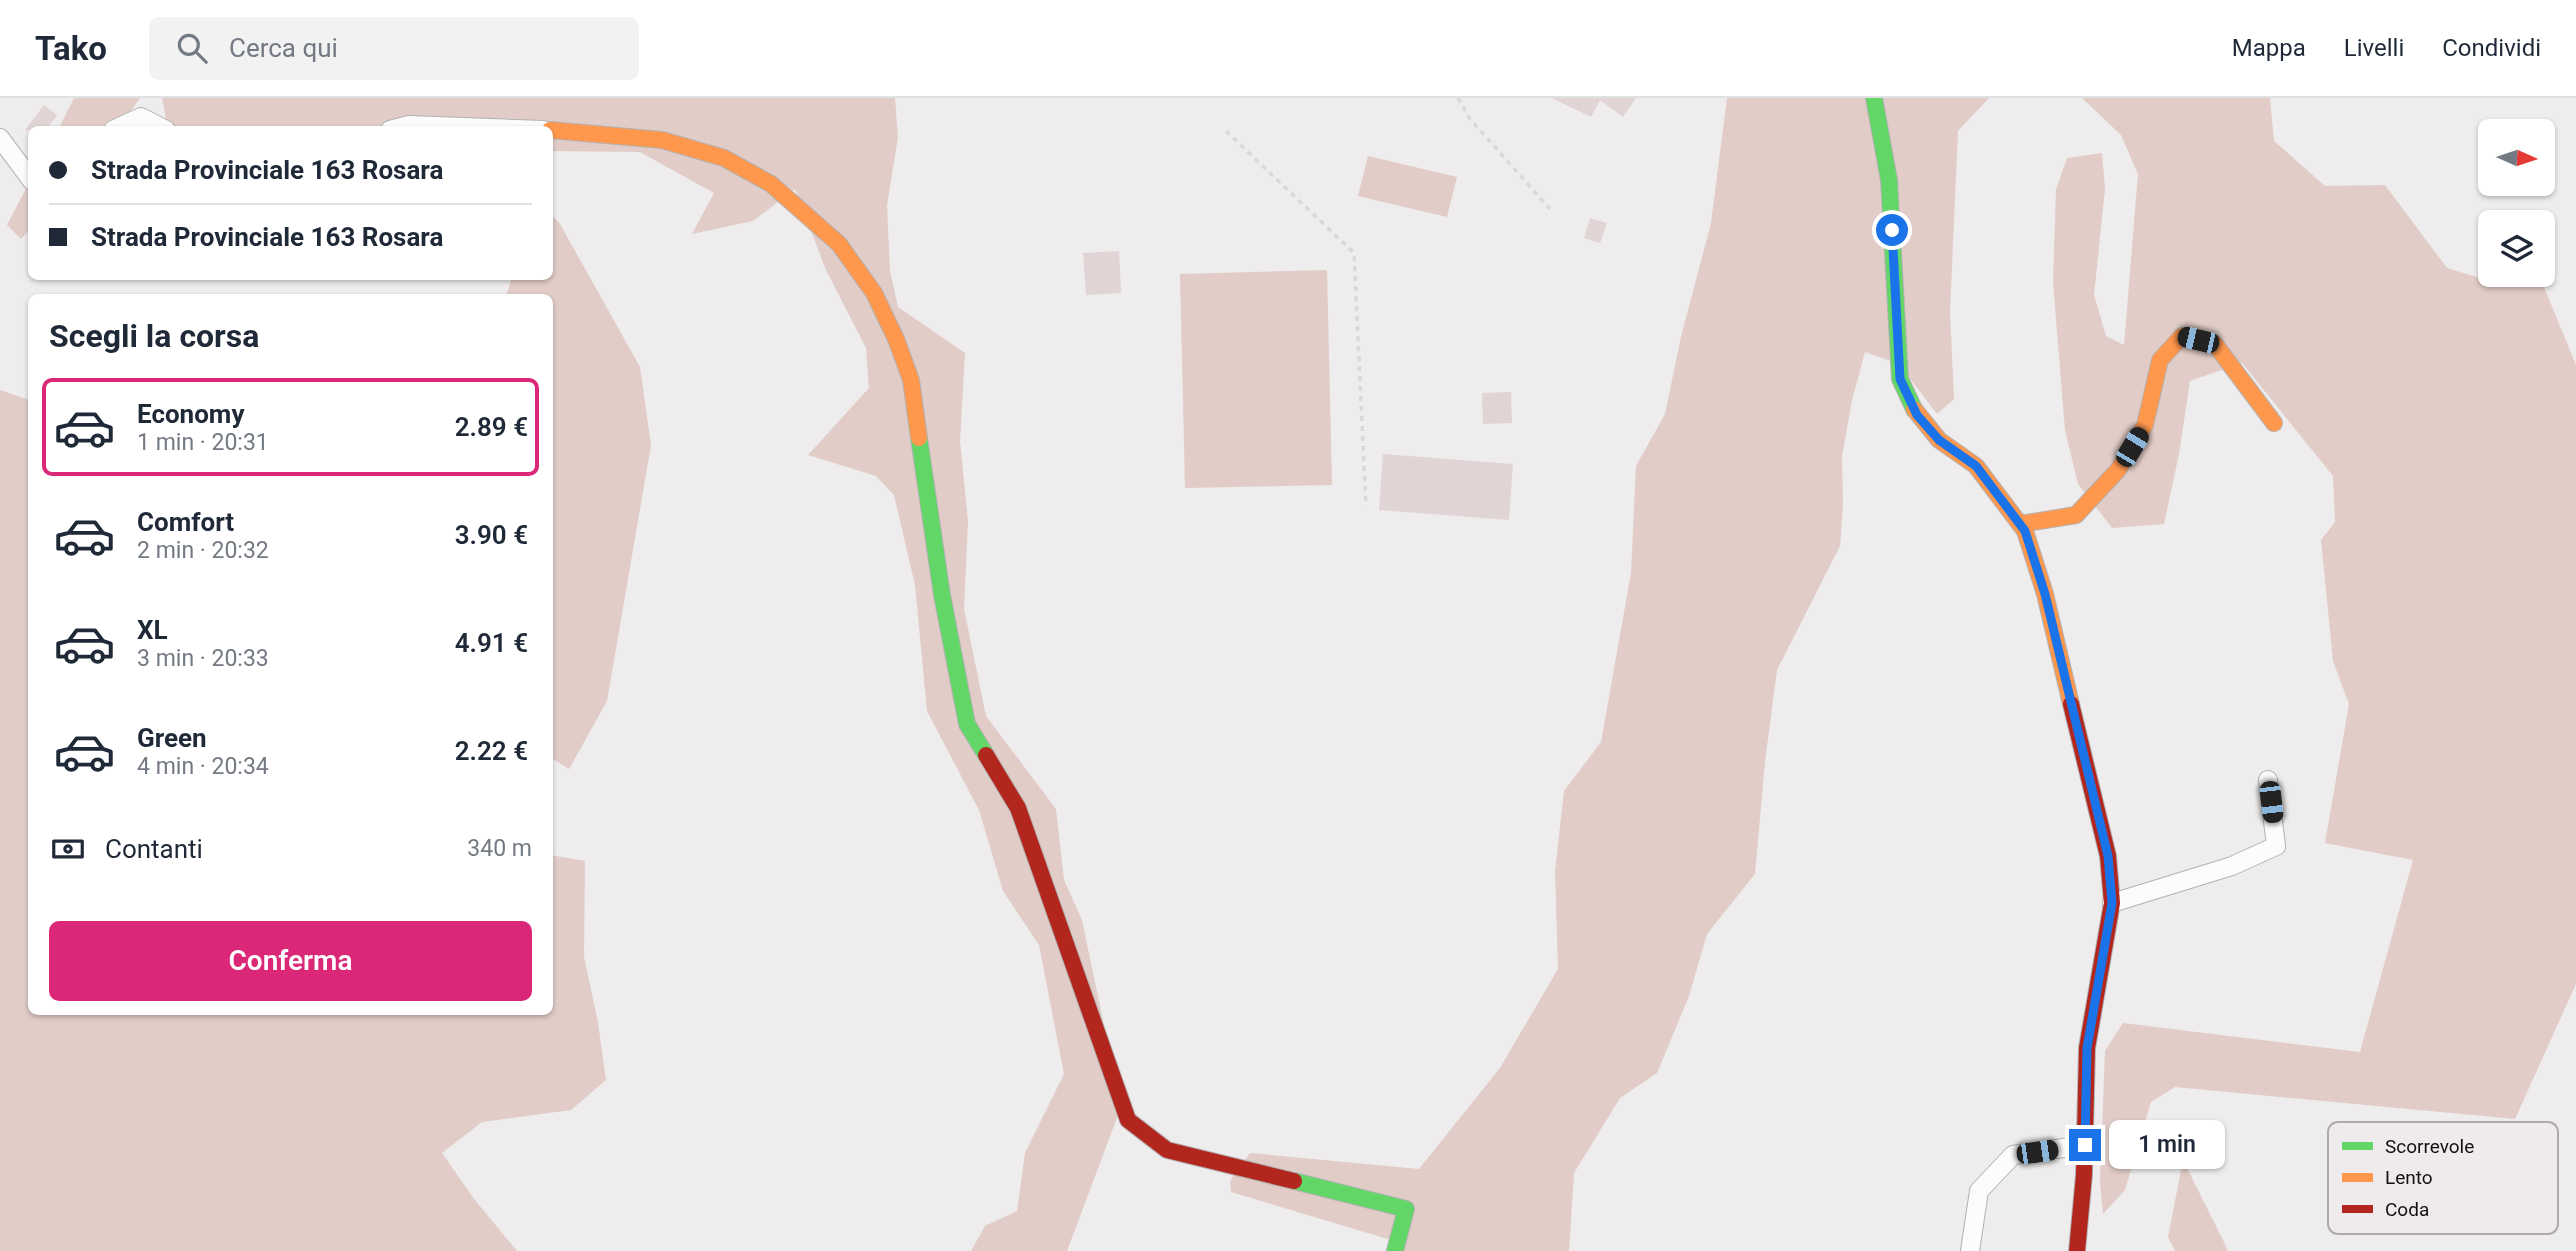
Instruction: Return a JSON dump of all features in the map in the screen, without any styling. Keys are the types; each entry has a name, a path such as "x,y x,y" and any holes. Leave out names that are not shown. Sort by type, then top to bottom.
{"street":[{"path":"1874,98 1889,180 1900,379 1917,415 1939,440 1976,466 2025,531 2045,594 2108,856 2112,903 2087,1048 2084,1175 2077,1251"},
{"path":"122,126 141,117 158,126"},
{"path":"405,126 436,126"},
{"path":"553,130 662,140 724,158 771,184 839,244 874,293 896,338 911,380 942,595 967,724 1018,808 1128,1120 1167,1150 1406,1209 1395,1251"},
{"path":"0,138 28,176"},
{"path":"2020,524 2076,515 2118,470 2145,425 2160,360 2182,336 2214,343 2274,423"},
{"path":"2112,903 2232,866 2276,846 2268,780"},
{"path":"1970,1251 1979,1191 2013,1155 2085,1145"}],"path":[{"path":"1458,98 1471,119 1550,209"},
{"path":"1226,131 1354,253 1366,506"}],"shaded area":[{"path":"74,98 140,98 120,126 60,126"},
{"path":"162,98 895,98 898,137 887,205 890,271 898,307 965,353 960,441 968,521 964,609 986,716 1056,809 1064,880 1082,920 1121,1107 1067,1251 971,1251 985,1226 1017,1211 1025,1153 1064,1074 1039,945 1003,891 979,810 927,711 915,585 894,495 876,476 808,455 869,388 866,348 826,270 795,189 753,221 692,234 714,193 640,152 553,151 553,126 167,126"},
{"path":"1727,98 1989,98 1958,131 1950,312 1954,399 1937,414 1899,364 1865,352 1852,400 1842,456 1843,506 1840,546 1777,670 1755,874 1707,934 1689,996 1657,1073 1620,1098 1574,1173 1569,1251 1399,1251 1401,1243 1231,1192 1230,1181 1250,1153 1419,1169 1500,1068 1558,969 1555,871 1564,791 1601,742 1631,573 1636,466 1665,414 1681,337 1711,223"},
{"path":"2082,98 2270,98 2274,141 2325,186 2385,185 2447,268 2478,278 2478,287 2544,287 2576,365 2576,984 2515,1119 2175,1087 2151,1102 2125,1190 2103,1214 2100,1183 2105,1051 2123,1023 2360,1052 2413,860 2325,843 2349,704 2333,661 2321,540 2335,522 2333,476 2242,363 2190,381 2179,454 2164,524 2112,528 2078,484 2065,430 2053,282 2056,190 2067,158 2102,153 2105,189 2094,295 2106,336 2124,345 2138,174 2121,135"},
{"path":"1368,156 1457,177 1447,217 1358,196"},
{"path":"28,185 28,231 21,239 7,225"},
{"path":"553,216 560,224 640,367 651,445 607,701 569,769 553,759 553,294 507,294 511,280 553,280"},
{"path":"1327,270 1332,485 1185,488 1180,274"},
{"path":"0,390 28,400 28,1015 553,1015 553,856 585,861 584,957 598,1022 606,1080 571,1110 482,1122 442,1153 474,1199 517,1251 0,1251"},
{"path":"2183,1160 2228,1251 2175,1251 2168,1237"}],"building":[{"path":"1552,98 1636,98 1623,117 1600,100 1591,117"},
{"path":"44,105 57,115 49,126 28,126"},
{"path":"1590,218 1607,223 1600,243 1584,238"},
{"path":"1119,251 1121,293 1086,295 1083,253"},
{"path":"1511,392 1512,423 1483,424 1482,393"},
{"path":"1383,454 1513,464 1509,520 1379,510"}],"traffic: fast":[{"path":"1874,98 1889,180 1900,379 1914,409"},
{"path":"919,438 942,595 967,724 986,755"},
{"path":"1294,1181 1406,1209 1395,1251"}],"traffic: slow":[{"path":"553,130 662,140 724,158 771,184 839,244 874,293 896,339 911,380 919,438"},
{"path":"2020,524 2076,515 2118,470 2145,425 2160,360 2182,336 2214,343 2274,423"},
{"path":"1914,409 1939,440 1976,466 2025,531 2045,594 2071,704"}],"traffic: jam":[{"path":"2071,704 2108,856 2112,903 2087,1048 2084,1175 2077,1251"},
{"path":"986,755 1018,808 1128,1120 1167,1150 1294,1181"}],"route":[{"path":"1892,230 1900,379 1917,415 1939,440 1976,466 2025,531 2045,594 2108,856 2112,903 2087,1048 2085,1145"}]}
